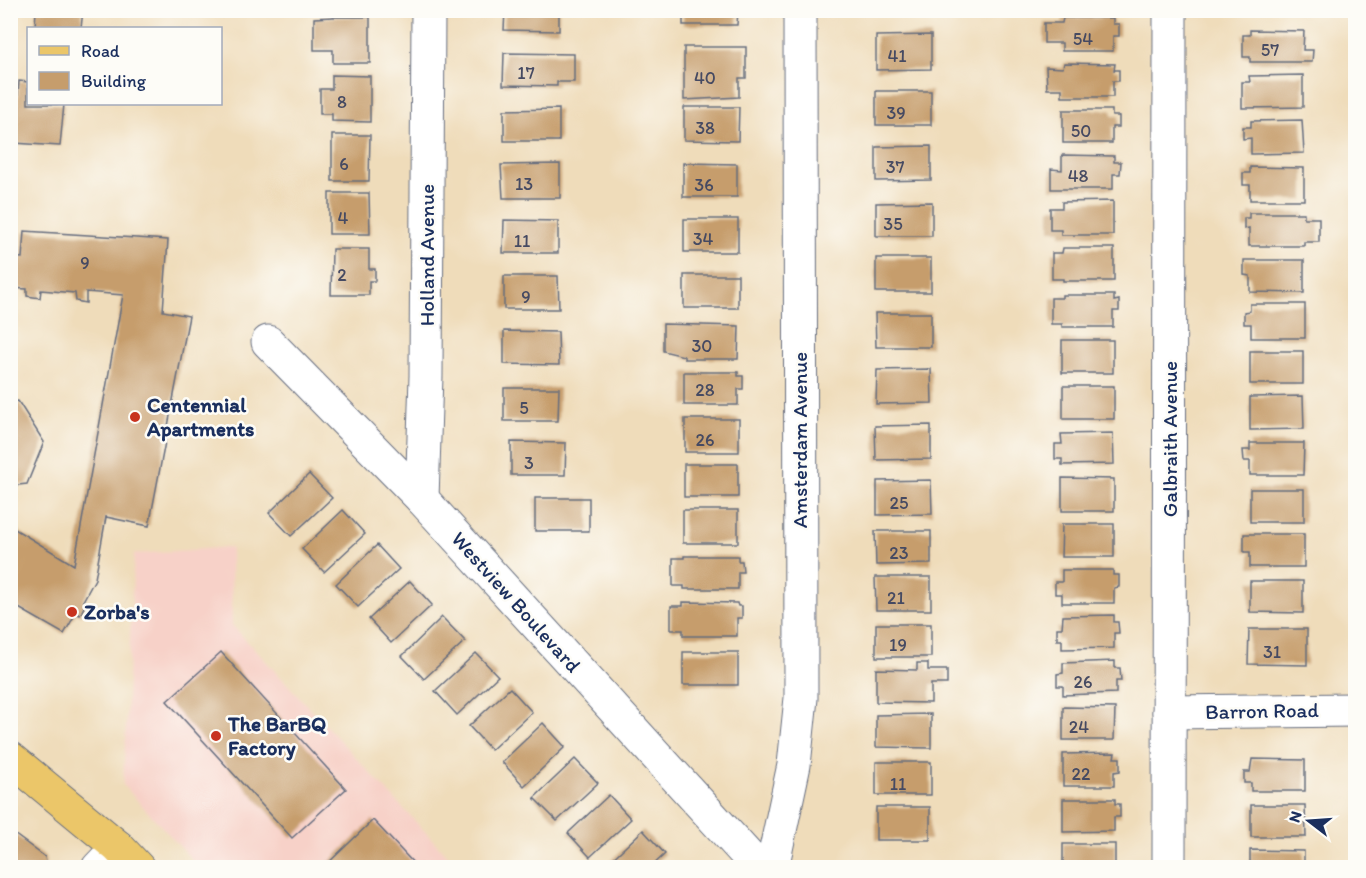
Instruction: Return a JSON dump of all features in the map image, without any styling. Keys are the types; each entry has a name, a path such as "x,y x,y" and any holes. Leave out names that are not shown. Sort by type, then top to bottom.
{"main road":[{"path":"10,758 118,860"}],"street":[{"name":"Holland Avenue","path":"422,499 426,376 428,10"},
{"name":"Amsterdam Avenue","path":"772,867 784,822 794,765 801,698 800,10"},
{"name":"Galbraith Avenue","path":"1169,867 1170,10"},
{"name":"Westview Boulevard","path":"268,342 422,499 759,867"},
{"name":"Barron Road","path":"1169,712 1356,710"}],"shaded area":[{"path":"231,547 232,625 458,867 199,867 123,785 134,554"}],"building":[{"path":"36,10 83,10 81,27 35,27"},
{"path":"505,10 559,10 559,31 504,30"},
{"path":"683,10 738,10 737,25 683,25"},
{"path":"880,10 931,10 931,13 880,13"},
{"path":"370,17 370,63 333,63 333,50 314,50 314,18"},
{"path":"1063,18 1113,18 1113,24 1119,24 1119,36 1113,36 1113,51 1062,51 1062,43 1044,43 1044,23 1062,23"},
{"path":"1250,30 1304,31 1303,50 1313,50 1312,62 1250,62 1250,57 1243,57 1243,35 1250,35"},
{"path":"931,35 931,69 876,70 876,36"},
{"path":"684,47 746,47 746,78 739,78 739,97 684,100"},
{"path":"504,53 574,54 574,82 557,82 557,86 503,85"},
{"path":"1064,63 1115,64 1114,70 1119,70 1119,81 1113,81 1113,97 1062,97 1062,89 1047,89 1046,67 1063,68"},
{"path":"332,75 370,76 370,122 332,121 332,114 320,114 320,89 332,89"},
{"path":"1303,75 1303,107 1242,108 1242,82 1250,82 1249,76"},
{"path":"19,81 27,82 27,105 64,105 60,146 14,143"},
{"path":"876,91 931,91 931,125 876,125"},
{"path":"684,107 739,107 738,141 684,140"},
{"path":"559,109 559,141 504,141 504,110"},
{"path":"1063,110 1112,110 1112,116 1119,116 1119,127 1112,127 1112,143 1063,143"},
{"path":"1302,120 1304,153 1251,154 1251,138 1243,139 1243,127 1251,127 1251,121"},
{"path":"332,135 370,135 369,181 332,181"},
{"path":"931,146 931,180 876,181 876,147"},
{"path":"1062,155 1114,156 1114,162 1121,162 1120,174 1113,174 1113,189 1051,189 1051,169 1062,170"},
{"path":"683,163 737,164 737,197 683,197"},
{"path":"560,164 560,198 503,198 501,165"},
{"path":"1250,167 1304,168 1304,200 1250,200 1250,185 1243,185 1243,173 1250,173"},
{"path":"329,193 369,193 370,234 329,234"},
{"path":"1113,201 1113,235 1061,235 1061,230 1050,230 1050,208 1062,208 1062,202"},
{"path":"932,202 932,236 876,236 876,203"},
{"path":"1249,213 1304,213 1304,218 1319,218 1319,242 1304,242 1304,246 1249,246 1249,228 1244,229 1244,218 1249,218"},
{"path":"684,219 738,219 738,252 684,252"},
{"path":"504,220 558,221 558,253 503,253"},
{"name":"Centennial Apartments","path":"24,231 168,240 163,311 189,316 149,526 106,517 95,579 83,601 86,603 80,615 76,613 64,634 10,603 10,526 74,565 123,295 86,292 86,303 76,301 75,293 41,290 40,298 27,296 27,289 10,288 10,257 22,258"},
{"path":"1063,248 1114,248 1114,281 1052,279 1052,253 1062,253"},
{"path":"332,249 369,249 369,269 375,269 375,281 369,281 369,295 331,295"},
{"path":"876,258 931,258 931,292 876,292"},
{"path":"1244,260 1304,260 1304,293 1250,292 1250,276 1244,275"},
{"path":"684,275 738,275 738,308 684,308"},
{"path":"504,276 558,276 559,309 504,309"},
{"path":"1062,295 1114,295 1114,301 1119,300 1119,311 1113,311 1113,327 1062,327 1062,324 1051,324 1051,298 1062,298"},
{"path":"1250,304 1305,304 1305,338 1251,338 1251,324 1244,324 1244,312 1250,311"},
{"path":"875,313 931,313 931,347 876,347"},
{"path":"663,324 739,326 738,359 684,359 684,356 663,351"},
{"path":"504,331 558,332 559,365 504,364"},
{"path":"1062,340 1113,340 1113,373 1062,373"},
{"path":"1250,351 1303,351 1303,384 1250,384"},
{"path":"931,369 932,403 876,404 877,370"},
{"path":"684,372 738,372 738,376 743,376 743,389 738,389 738,405 684,405"},
{"path":"1063,386 1114,386 1114,419 1063,419"},
{"path":"504,388 559,388 558,421 504,421"},
{"path":"1303,396 1304,429 1250,430 1250,397"},
{"path":"18,401 44,442 27,484 10,486 10,402"},
{"path":"685,419 739,419 739,452 685,452"},
{"path":"931,425 931,459 876,460 875,426"},
{"path":"1113,433 1114,464 1062,465 1062,459 1055,459 1055,444 1062,444 1061,434"},
{"path":"511,442 566,443 565,475 511,475"},
{"path":"1250,443 1304,443 1303,475 1250,475 1250,461 1244,461 1243,450 1250,450"},
{"path":"684,464 738,464 738,497 684,497"},
{"path":"309,474 332,498 291,536 269,513"},
{"path":"1062,478 1114,479 1114,511 1062,511"},
{"path":"931,480 932,514 877,515 877,481"},
{"path":"1250,489 1304,489 1304,522 1250,522"},
{"path":"535,498 589,498 589,531 535,531"},
{"path":"343,510 365,534 324,572 302,549"},
{"path":"683,510 738,510 738,543 683,543"},
{"path":"1062,524 1114,524 1114,557 1061,557"},
{"path":"875,531 931,531 931,564 876,565"},
{"path":"1244,534 1304,534 1304,567 1250,567 1250,552 1244,552"},
{"path":"377,545 399,569 358,607 336,584"},
{"path":"684,556 738,556 738,561 742,561 743,572 738,572 738,589 684,589 684,586 673,586 673,558 684,558"},
{"path":"1062,570 1113,570 1113,575 1119,575 1119,587 1114,588 1114,603 1062,603 1062,594 1055,594 1055,582 1062,582"},
{"path":"875,577 931,577 931,610 876,610"},
{"path":"410,581 432,605 391,643 369,619"},
{"path":"1250,581 1303,581 1303,613 1250,612"},
{"path":"683,602 737,603 738,606 742,606 742,618 737,618 737,636 683,636 683,630 671,630 671,606 683,606"},
{"path":"1114,615 1114,622 1118,622 1119,633 1114,633 1114,648 1062,649 1062,640 1057,640 1057,628 1062,628 1063,616"},
{"path":"442,617 465,641 424,679 402,656"},
{"path":"876,624 931,624 931,657 876,657"},
{"path":"1249,629 1307,629 1307,665 1248,664"},
{"path":"221,652 346,789 292,838 167,701"},
{"path":"683,652 738,652 738,685 683,685"},
{"path":"476,653 498,676 457,715 435,691"},
{"path":"1115,661 1115,668 1120,668 1121,681 1116,681 1116,693 1063,695 1063,686 1057,686 1057,674 1063,673 1063,663"},
{"path":"917,663 928,663 928,670 947,670 947,684 931,684 931,703 876,702 876,669 917,670"},
{"path":"510,688 532,712 491,750 469,726"},
{"path":"1063,707 1115,708 1114,740 1063,740"},
{"path":"931,714 931,748 876,747 876,715"},
{"path":"543,723 565,747 524,786 502,762"},
{"path":"1115,753 1114,758 1120,758 1120,771 1114,772 1114,786 1063,786 1063,754"},
{"path":"575,759 598,783 557,821 534,798"},
{"path":"1252,759 1305,760 1305,791 1251,791 1251,783 1244,783 1244,772 1250,772"},
{"path":"876,762 931,762 931,795 876,795"},
{"path":"609,795 631,819 590,857 568,833"},
{"path":"1063,799 1115,799 1115,804 1120,804 1120,817 1114,817 1114,831 1063,832"},
{"path":"1251,805 1305,805 1306,837 1251,837"},
{"path":"876,807 930,807 930,840 876,840"},
{"path":"373,820 418,868 323,868"},
{"path":"643,830 665,854 650,868 603,868"},
{"path":"10,831 45,857 46,863 43,868 10,868"},
{"path":"1063,844 1115,844 1115,868 1063,868"},
{"path":"1250,850 1304,851 1304,868 1244,868 1244,864 1250,864"}],"place":[{"name":"Centennial Apartments","path":"135,417"},
{"name":"Zorba's","path":"72,612"},
{"name":"The BarBQ Factory","path":"216,736"}]}
